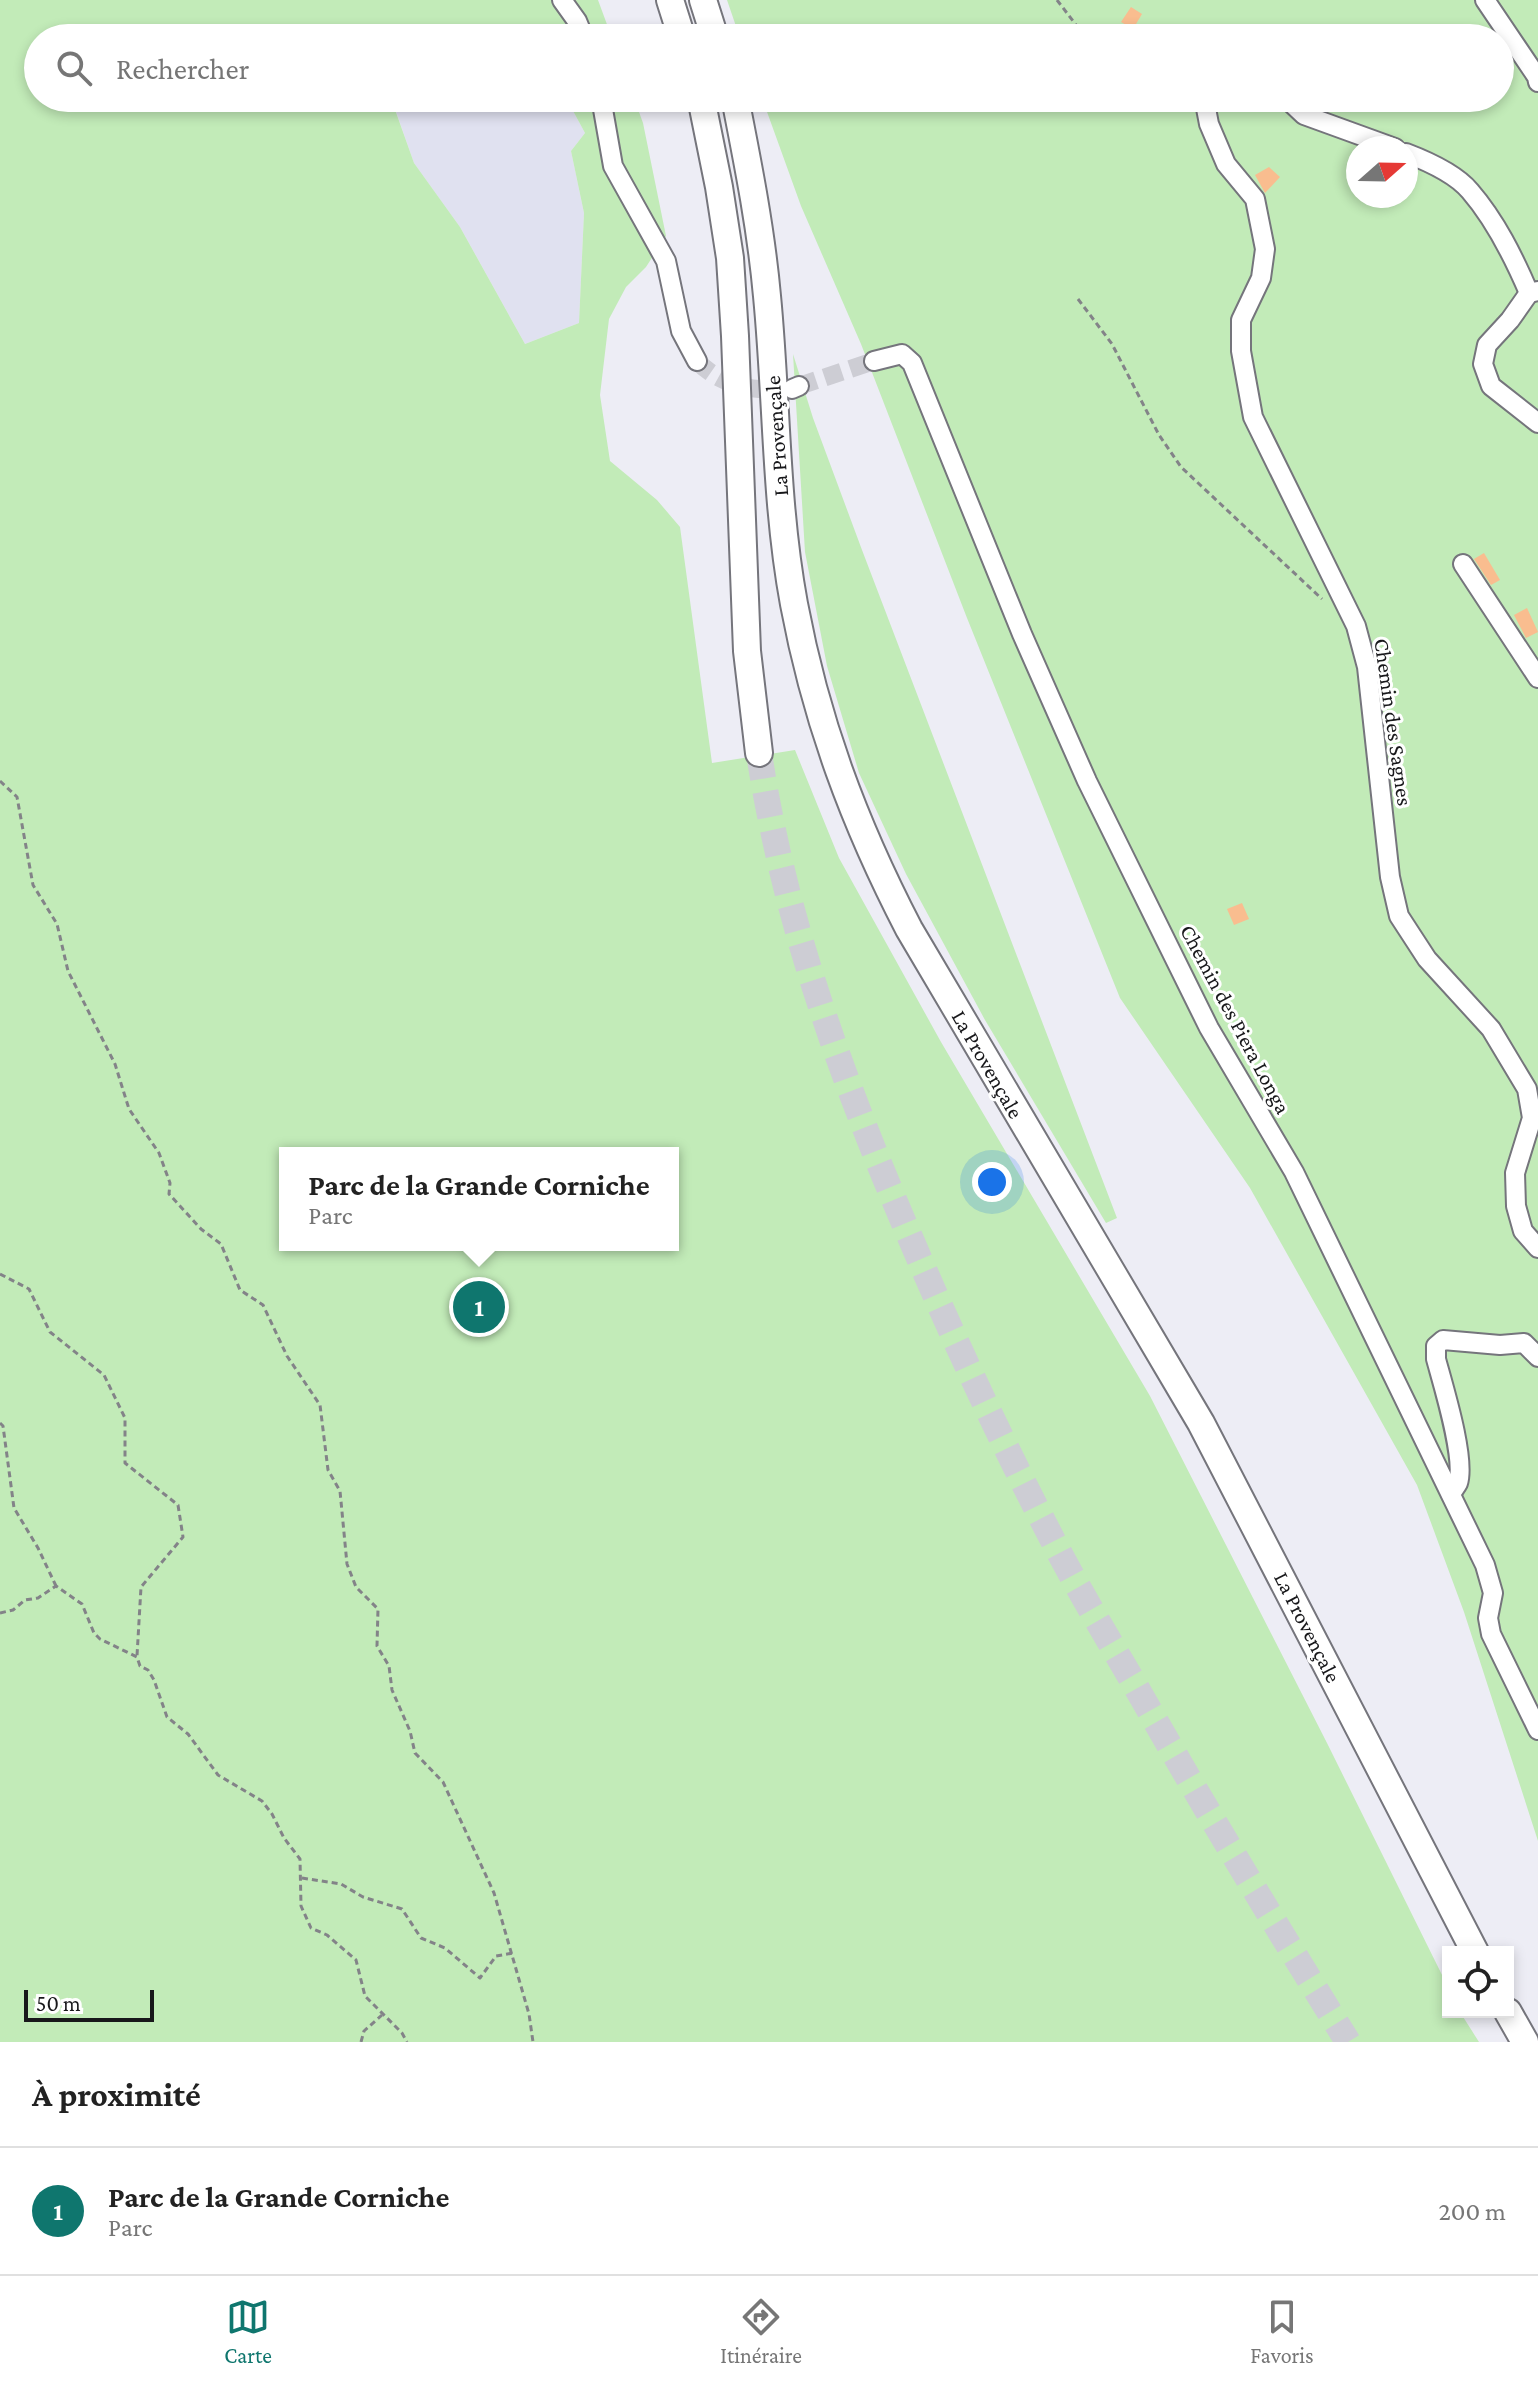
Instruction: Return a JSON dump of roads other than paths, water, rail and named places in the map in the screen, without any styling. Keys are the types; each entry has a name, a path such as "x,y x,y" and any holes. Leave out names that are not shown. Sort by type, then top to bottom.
{"highway":[{"path":"670,0 678,24"},
{"path":"703,0 711,24"},
{"name":"La Provençale","path":"704,112 730,258 747,651 759,753"},
{"name":"La Provençale","path":"738,112 758,215 767,298 783,531 794,603 815,695 851,807 909,929 1201,1423 1472,1946"},
{"path":"1511,2018 1525,2042"}],"lane":[{"path":"562,0 578,24"},
{"path":"1485,0 1501,24"},
{"path":"1514,45 1538,82"},
{"path":"603,112 613,166 666,261 681,331 697,361"},
{"name":"Chemin des Sagnes","path":"1207,112 1226,164 1255,199 1265,249 1261,278 1241,320 1241,351 1253,417 1356,626 1367,667 1388,862 1399,916 1427,959 1491,1029 1527,1089 1532,1118 1515,1173 1516,1206 1523,1231 1538,1248"},
{"path":"1301,112 1362,136"},
{"path":"1418,158 1469,189 1534,292 1487,345 1483,364 1491,386 1538,423"},
{"name":"Chemin des Piera Longa","path":"874,361 902,354 912,363 1022,634 1087,781 1209,1028 1294,1172 1485,1565 1493,1593 1488,1618 1491,1634 1538,1730"},
{"path":"1463,564 1538,678"},
{"path":"1451,1494 1459,1481 1459,1466 1455,1435 1436,1359 1436,1346 1443,1340 1500,1345 1524,1343 1538,1357"}],"tunnel":[{"path":"697,361 716,376 737,385 785,389"},
{"path":"799,386 874,361"},
{"path":"759,753 784,880 820,1003 863,1124 965,1362 1078,1587 1213,1820 1348,2042"}],"place":[{"name":"Parc de la Grande Corniche","path":"479,1307"}]}
